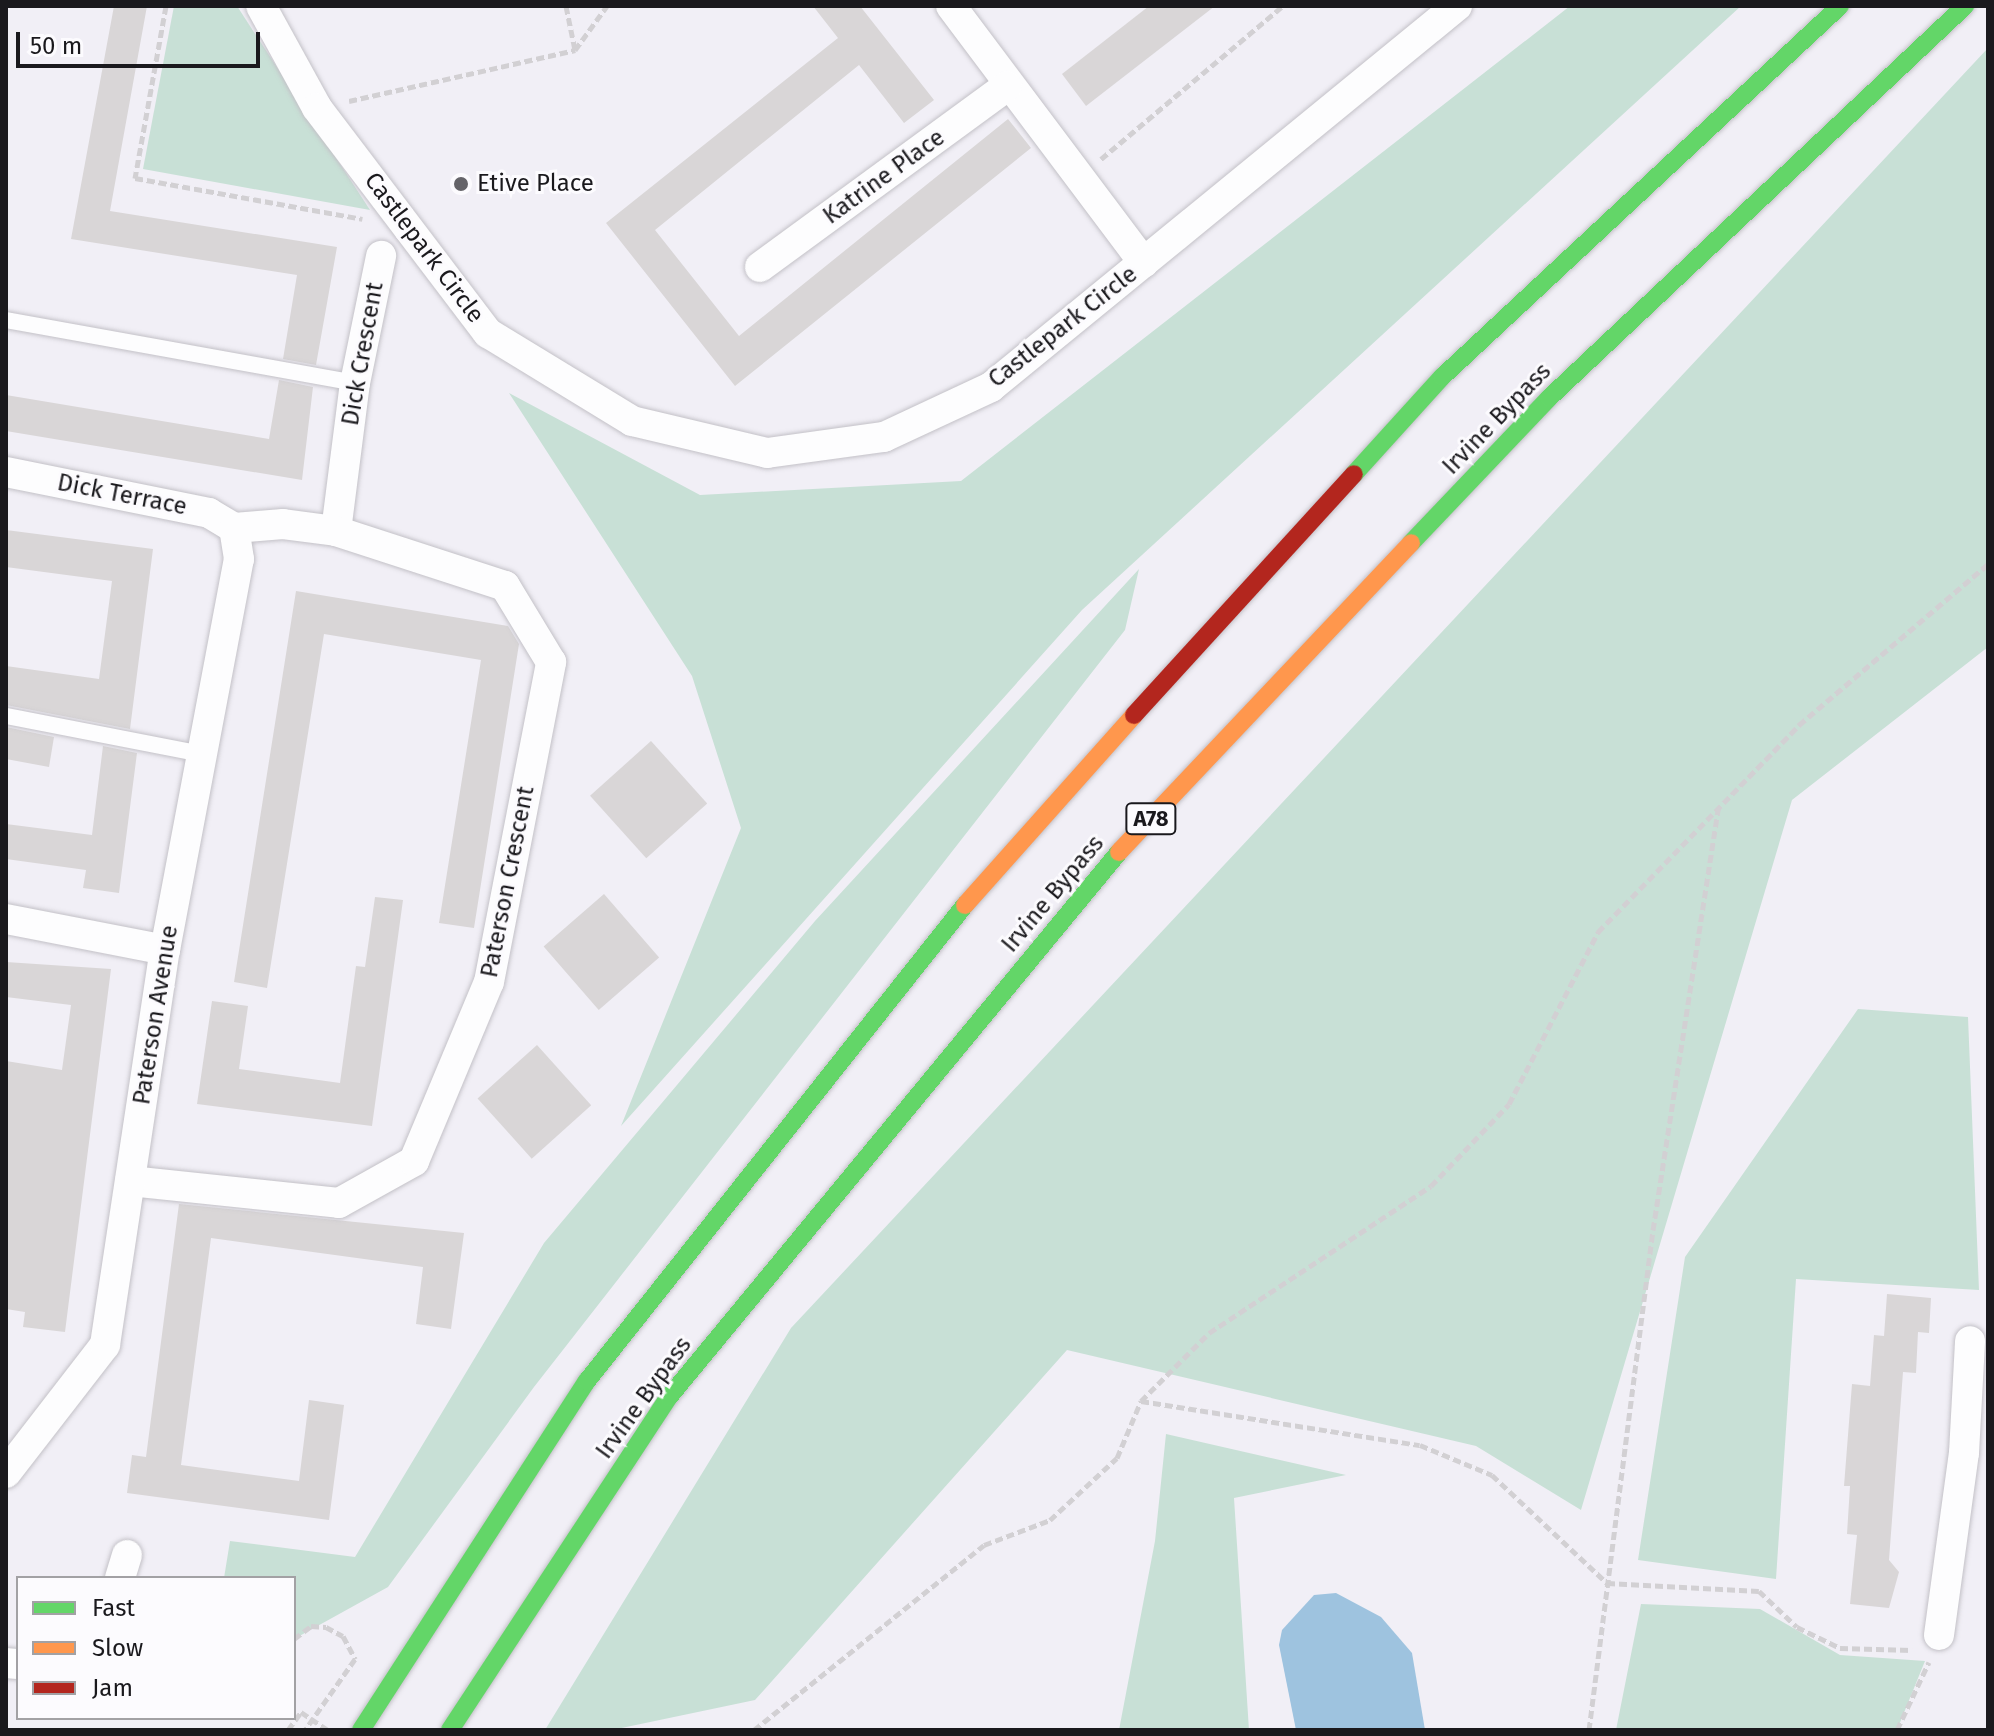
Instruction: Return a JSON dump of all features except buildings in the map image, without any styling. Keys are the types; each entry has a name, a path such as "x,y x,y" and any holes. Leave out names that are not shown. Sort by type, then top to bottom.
{"highway":[{"path":"361,1730 587,1381 996,867 1442,377 1840,6"},
{"name":"Irvine Bypass","path":"450,1730 669,1397 1101,871 1549,398 1965,6"}],"street":[{"name":"Castlepark Circle","path":"261,6 317,108 488,333 632,421 767,453 884,437 991,387 1457,6"},
{"path":"951,6 1007,86 1082,175 1144,263"},
{"name":"Katrine Place","path":"760,267 1007,86"},
{"name":"Dick Crescent","path":"336,531 355,383 381,256"},
{"name":"Dick Terrace","path":"6,472 209,513 234,528"},
{"name":"Paterson Crescent","path":"130,1181 339,1203 414,1161 489,982 551,662 505,586 336,531 283,524 234,528"},
{"name":"Paterson Avenue","path":"9,1462 105,1345 165,950 239,559 234,528"},
{"path":"6,919 165,950"},
{"path":"1938,1641 1976,1454 1970,1341"}],"lane":[{"path":"6,320 355,383"},
{"path":"6,716 202,754"}],"path":[{"path":"166,6 135,178 379,222"},
{"path":"566,6 575,50"},
{"path":"317,108 575,50 607,6"},
{"path":"1082,175 1283,6"},
{"path":"754,1730 984,1545 1050,1520 1117,1458 1141,1401 1209,1333 1431,1186 1509,1104 1598,932 1799,725 1988,564"},
{"path":"1589,1730 1661,1169 1719,808"},
{"path":"1141,1401 1420,1445 1492,1475 1607,1583 1759,1591 1797,1627 1840,1648 1883,1654 1938,1641"},
{"path":"296,1637 311,1626 326,1627 343,1636 355,1659 305,1730"},
{"path":"1897,1730 1938,1641"},
{"path":"296,1719 301,1712 328,1730"}],"green space":[{"path":"174,6 237,6 370,210 143,169"},
{"path":"1570,6 1741,6 1082,610 621,1126 741,828 692,676 509,393 700,495 961,481"},
{"path":"1988,48 1988,647 1792,800 1581,1510 1476,1446 1067,1350 755,1700 612,1730 545,1730 791,1328"},
{"path":"1139,569 1125,630 534,1387 388,1587 296,1638 296,1576 224,1576 230,1541 355,1557 544,1243 815,921"},
{"path":"1858,1009 1968,1017 1979,1290 1796,1279 1776,1579 1638,1560 1685,1257"},
{"path":"1166,1434 1346,1475 1234,1498 1249,1730 1119,1730 1155,1541"},
{"path":"1641,1604 1760,1609 1840,1655 1925,1661 1897,1730 1616,1730"}],"water":[{"path":"1336,1593 1381,1617 1412,1653 1425,1730 1296,1730 1279,1645 1282,1630 1314,1595"}],"traffic: fast":[{"path":"1354,474 1442,377 1840,6"},
{"path":"1411,543 1549,398 1965,6"},
{"path":"450,1730 669,1397 1119,852"},
{"path":"361,1730 587,1381 965,905"}],"traffic: slow":[{"path":"1119,852 1411,543"},
{"path":"965,905 1134,715"}],"traffic: jam":[{"path":"1134,715 1354,474"}],"place":[{"name":"Etive Place","path":"461,184"}]}
